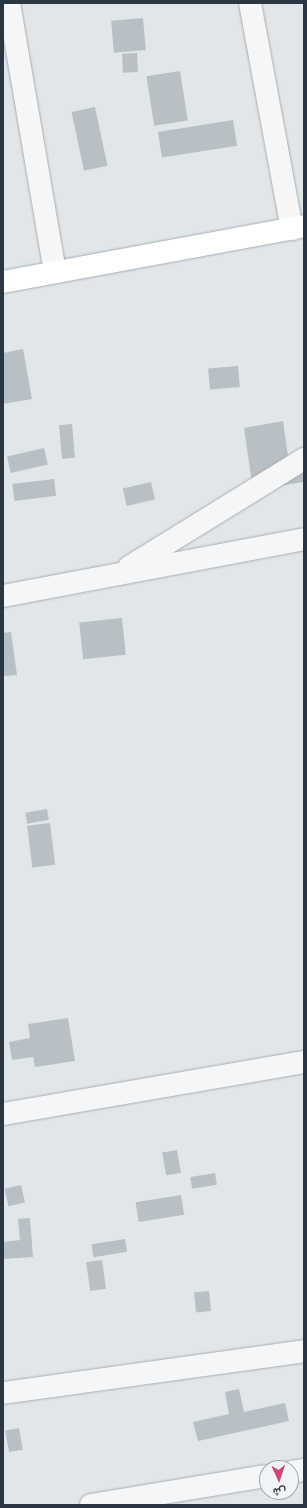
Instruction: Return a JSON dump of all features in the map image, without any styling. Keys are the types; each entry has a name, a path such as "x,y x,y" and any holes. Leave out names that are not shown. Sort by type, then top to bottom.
{"main road":[{"path":"3,282 298,227"}],"street":[{"path":"9,3 55,272"},
{"path":"250,3 298,227"},
{"path":"118,574 304,460"},
{"path":"3,596 304,540"},
{"path":"3,1114 304,1062"},
{"path":"3,1393 304,1351"},
{"path":"91,1505 259,1477"}],"building":[{"path":"143,18 146,50 114,53 111,21"},
{"path":"137,53 138,72 123,73 122,54"},
{"path":"180,71 188,120 154,126 146,76"},
{"path":"95,107 107,166 84,171 72,112"},
{"path":"233,120 237,146 162,158 158,132"},
{"path":"23,349 32,399 3,404 3,353"},
{"path":"238,366 240,387 210,390 208,369"},
{"path":"283,421 288,456 304,454 304,482 253,490 244,428"},
{"path":"72,424 75,458 62,459 59,425"},
{"path":"44,448 48,465 11,473 7,457"},
{"path":"54,479 56,496 14,501 12,484"},
{"path":"151,482 155,500 127,506 123,489"},
{"path":"122,618 126,655 83,659 79,622"},
{"path":"11,632 17,675 3,676 3,633"},
{"path":"47,809 49,820 27,824 25,813"},
{"path":"50,823 55,865 32,867 27,826"},
{"path":"68,1018 75,1061 35,1067 33,1057 12,1060 9,1042 30,1038 28,1024"},
{"path":"177,1150 181,1173 166,1175 162,1153"},
{"path":"215,1173 217,1185 192,1189 190,1177"},
{"path":"21,1185 25,1203 8,1206 4,1189"},
{"path":"181,1195 184,1215 139,1222 136,1202"},
{"path":"30,1218 33,1257 3,1259 3,1242 20,1240 18,1219"},
{"path":"125,1239 127,1252 93,1257 91,1244"},
{"path":"102,1260 106,1289 90,1291 86,1262"},
{"path":"209,1291 211,1311 196,1312 194,1293"},
{"path":"239,1389 244,1412 285,1403 289,1421 198,1441 193,1422 229,1414 225,1392"},
{"path":"19,1428 23,1450 9,1452 5,1430"}]}
